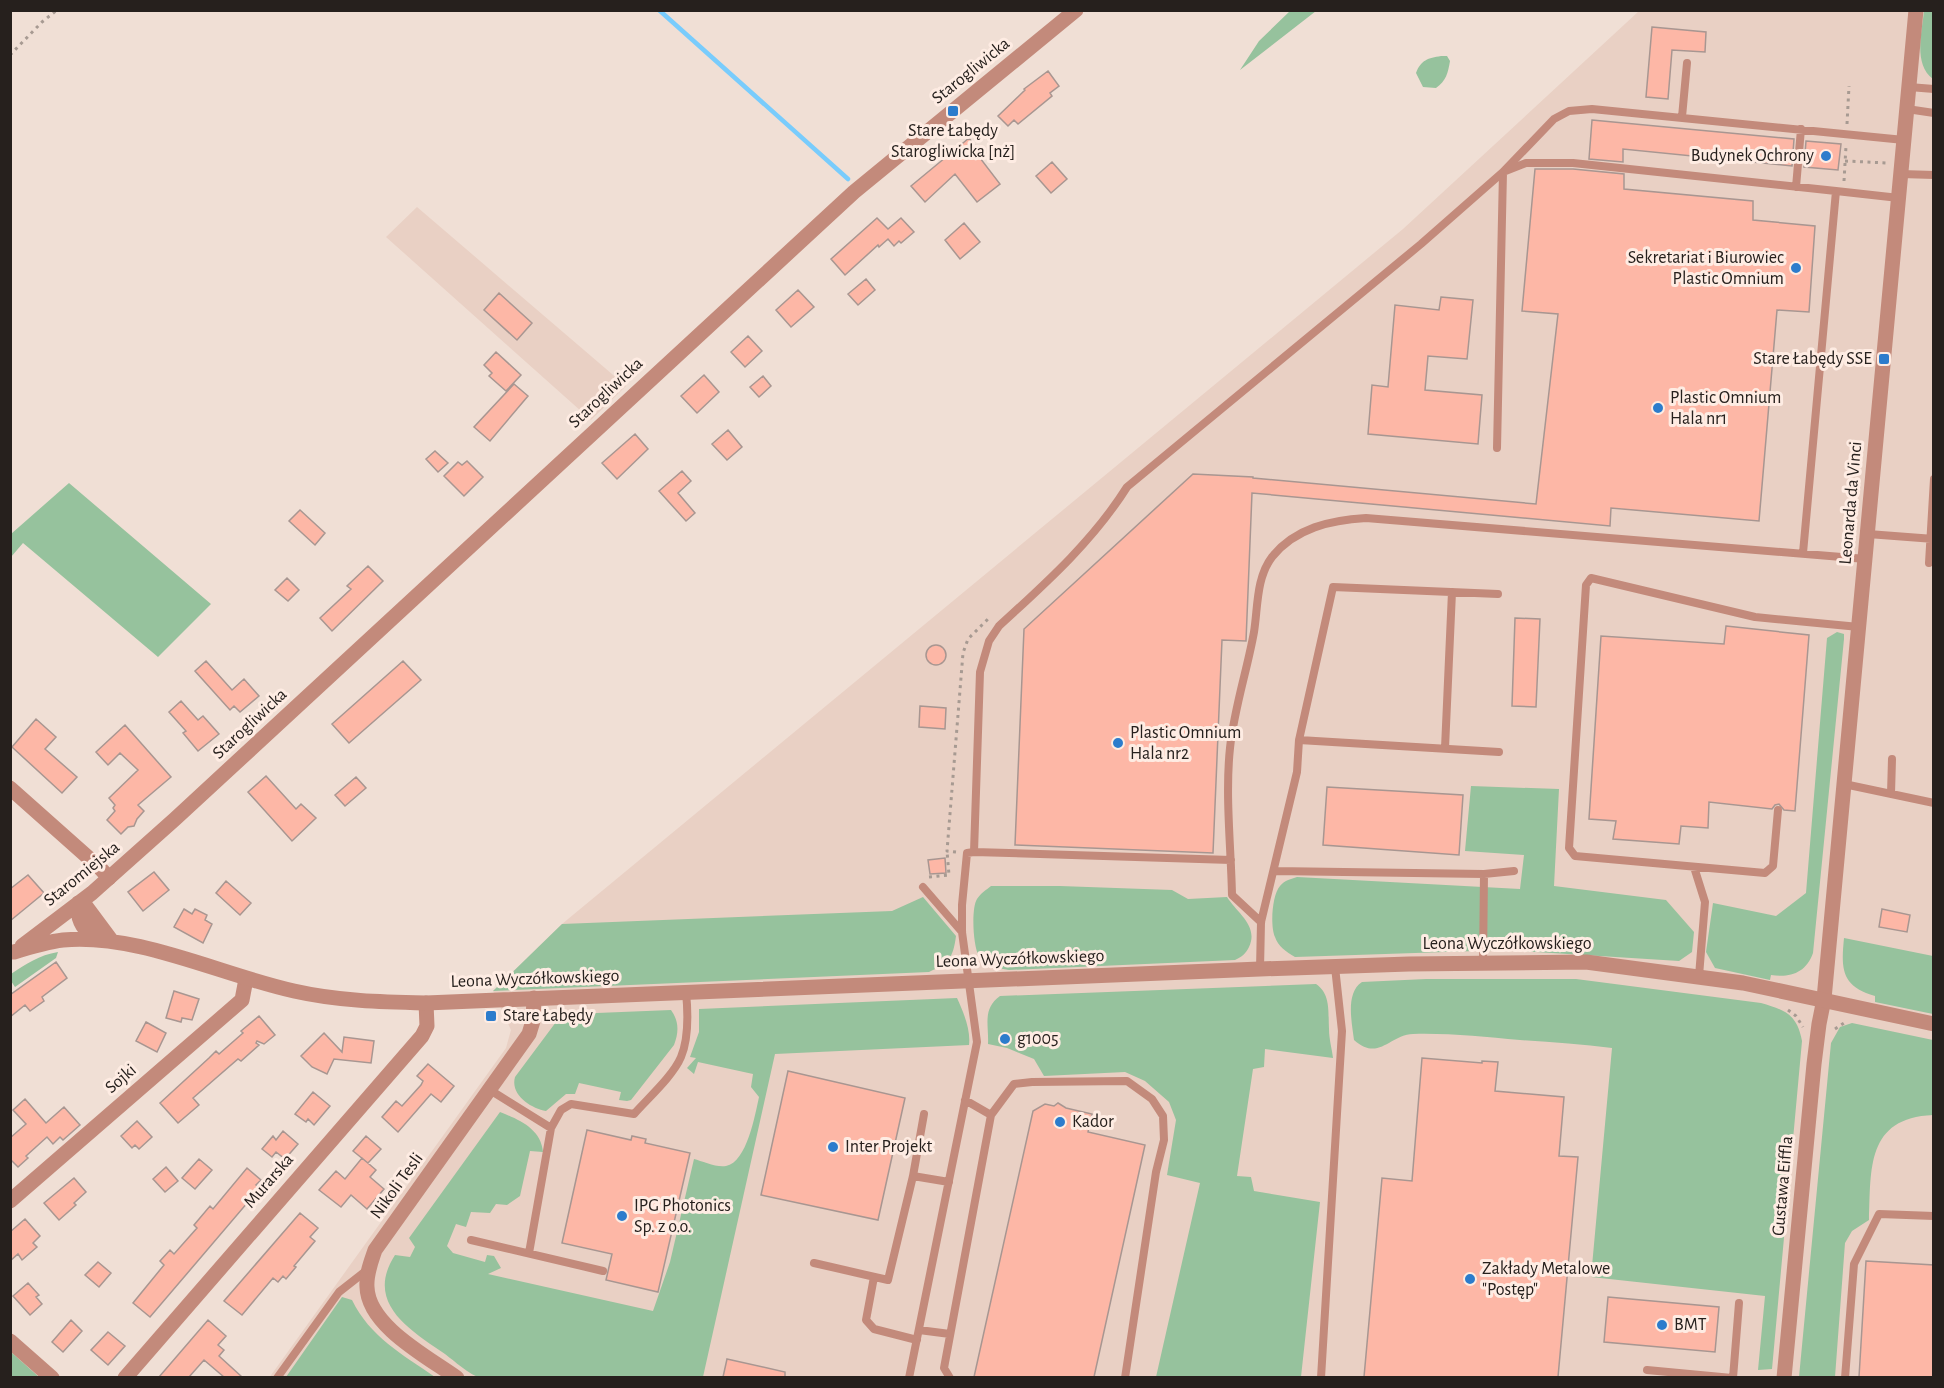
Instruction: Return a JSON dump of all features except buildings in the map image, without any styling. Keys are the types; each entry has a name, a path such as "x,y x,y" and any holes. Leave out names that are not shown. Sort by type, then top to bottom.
{"street":[{"name":"Starogliwicka","path":"175,819 854,192 1076,10"},
{"name":"Leonarda da Vinci","path":"1824,999 1899,198 1896,169 1904,140 1916,10"},
{"path":"10,788 109,878"},
{"name":"Staromiejska","path":"12,952 80,902 175,819"},
{"path":"80,902 77,916 87,934 105,940"},
{"name":"Leona Wyczółkowskiego","path":"12,952 47,942 105,940 164,953 246,980 332,998 370,1002 426,1003 1260,969 1586,962 1699,976 1824,999 1934,1024"},
{"name":"Sojki","path":"10,1201 242,1000 246,980"},
{"name":"Nikoli Tesli","path":"457,1377 385,1326 372,1309 367,1289 369,1269 375,1251 529,1034 533,1020 534,998"},
{"name":"Gustawa Eiffla","path":"1784,1377 1814,1064 1824,999"},
{"name":"Murarska","path":"125,1377 422,1036 427,1026 426,1003"},
{"path":"10,1341 52,1377"}],"lane":[{"path":"1682,117 1687,63"},
{"path":"1909,87 1934,88"},
{"path":"974,852 980,672 989,641 999,626 1079,550 1113,510 1127,487 1421,244 1503,172 1554,119 1569,111 1592,109 1904,140"},
{"path":"1907,109 1934,113"},
{"path":"1796,187 1801,129"},
{"path":"1503,172 1526,163 1573,163 1899,198"},
{"path":"1896,169 1934,175"},
{"path":"1497,448 1503,172"},
{"path":"1803,554 1833,191"},
{"path":"1929,563 1934,479"},
{"path":"1261,922 1232,895 1230,747 1254,632 1264,568 1274,555 1297,535 1319,525 1339,520 1366,518 1866,560"},
{"path":"1868,534 1932,539"},
{"path":"1778,810 1773,866 1765,873 1575,856 1569,848 1586,585 1592,578 1755,617 1859,627"},
{"path":"1260,969 1261,922 1297,772 1299,740 1333,587 1498,594"},
{"path":"1445,748 1452,592"},
{"path":"1299,740 1499,752"},
{"path":"1891,794 1892,759"},
{"path":"1844,784 1934,803"},
{"path":"909,1377 977,1042 962,932 967,853 1231,860"},
{"path":"1694,867 1705,902 1699,976"},
{"path":"1274,871 1484,874 1514,871"},
{"path":"1484,874 1484,963"},
{"path":"923,887 962,932"},
{"path":"1321,1377 1342,1031 1335,967"},
{"path":"529,1253 551,1128 561,1110 571,1104 634,1114 667,1077 681,1057 686,1030 686,992"},
{"path":"950,1377 944,1368 991,1115 1014,1084 1127,1081 1152,1099 1163,1116 1164,1140 1156,1172 1125,1377"},
{"path":"490,1090 551,1128"},
{"path":"965,1100 991,1115"},
{"path":"814,1263 888,1280 913,1176 924,1114"},
{"path":"913,1176 949,1182"},
{"path":"1845,1377 1854,1264 1879,1214 1934,1216"},
{"path":"471,1240 603,1271"},
{"path":"277,1377 339,1292 369,1269"},
{"path":"874,1277 866,1320 874,1329 917,1340"},
{"path":"1647,1370 1733,1377 1739,1303"},
{"path":"919,1330 950,1334"}],"path":[{"path":"10,55 57,10"},
{"path":"1833,191 1829,181 1844,182 1849,86"},
{"path":"1845,161 1896,169"},
{"path":"928,877 949,876 947,851"},
{"path":"1785,1007 1800,1022 1804,1034"},
{"path":"1829,1037 1834,1029 1850,1019"}],"shaded area":[{"path":"1639,11 1933,11 1933,1377 269,1378 506,1048 511,1030 493,991 562,924 1403,229"},
{"path":"417,207 626,386 591,420 386,237"}],"green space":[{"path":"1290,11 1316,11 1240,70 1259,41"},
{"path":"1924,11 1933,11 1933,79 1927,73 1921,56"},
{"path":"1447,56 1450,61 1444,80 1436,88 1423,87 1416,73 1420,65 1426,60"},
{"path":"69,483 211,604 158,657 23,543 11,557 11,534"},
{"path":"1837,632 1844,634 1844,639 1813,953 1802,970 1785,976 1771,975 1770,980 1715,968 1706,952 1713,903 1776,916 1806,893 1827,638"},
{"path":"1471,786 1559,789 1554,886 1666,900 1694,932 1692,952 1679,961 1505,950 1295,957 1280,946 1273,932 1275,896 1282,884 1297,877 1520,889 1524,855 1465,851"},
{"path":"991,886 1172,890 1188,899 1227,897 1246,920 1251,939 1245,953 1235,960 1009,970 989,964 979,956 977,951 973,919 975,904 980,895"},
{"path":"923,897 956,936 949,959 929,972 493,991 562,924 892,911"},
{"path":"1844,938 1933,956 1933,1014 1875,1002 1875,996 1855,987 1849,981 1844,967"},
{"path":"58,952 56,958 15,987 11,981 11,974 27,963"},
{"path":"1426,979 1576,979 1761,1003 1789,1014 1797,1025 1802,1041 1772,1369 1758,1370 1765,1296 1591,1277 1612,1048 1440,1034 1405,1035 1377,1048 1363,1046 1354,1040 1351,1001 1353,993 1362,982"},
{"path":"1316,984 1326,998 1333,1058 1265,1049 1264,1067 1253,1069 1237,1176 1251,1177 1254,1191 1320,1202 1301,1377 1156,1377 1200,1183 1167,1175 1176,1120 1169,1102 1145,1081 1125,1072 1044,1076 1034,1059 1007,1048 988,1044 988,1018 991,1006 1000,996"},
{"path":"957,998 968,1027 969,1045 775,1054 703,1377 483,1378 466,1370 418,1335 395,1314 388,1301 385,1287 387,1272 395,1255 410,1257 415,1247 409,1238 500,1112 522,1122 534,1131 543,1152 530,1151 520,1196 507,1205 496,1204 490,1213 471,1212 466,1227 456,1224 447,1246 453,1253 485,1262 487,1255 494,1256 501,1268 488,1274 653,1311 670,1262 694,1159 718,1166 733,1163 745,1147 749,1137 759,1097 751,1087 753,1074 698,1062 694,1074 687,1068 696,1058 690,1057 699,1032 699,1009"},
{"path":"671,1010 676,1018 677,1027 674,1045 631,1100 619,1100 621,1092 579,1083 575,1094 566,1094 546,1111 528,1104 519,1095 514,1084 515,1077 556,1022 563,1022 572,1014"},
{"path":"1852,1023 1933,1040 1933,1115 1911,1118 1895,1126 1884,1136 1872,1165 1869,1220 1852,1231 1845,1243 1835,1377 1799,1377 1831,1043 1840,1027"},
{"path":"342,1297 352,1300 359,1313 377,1335 435,1377 286,1377"},
{"path":"11,1352 39,1377 11,1377"}],"waterway":[{"path":"659,10 848,179"}],"place":[{"name":"Stare Łabędy Starogliwicka [nż]","path":"953,111"},
{"name":"Budynek Ochrony","path":"1826,156"},
{"name":"Sekretariat i Biurowiec Plastic Omnium","path":"1796,268"},
{"name":"Stare Łabędy SSE","path":"1884,359"},
{"name":"Plastic Omnium Hala nr1","path":"1658,408"},
{"name":"Plastic Omnium Hala nr2","path":"1118,743"},
{"name":"Stare Łabędy","path":"491,1016"},
{"name":"g1005","path":"1005,1039"},
{"name":"Kador","path":"1060,1122"},
{"name":"Inter Projekt","path":"833,1147"},
{"name":"IPG Photonics Sp. z o.o.","path":"622,1216"},
{"name":"Zakłady Metalowe \"Postęp\"","path":"1470,1279"},
{"name":"BMT","path":"1662,1325"}]}
